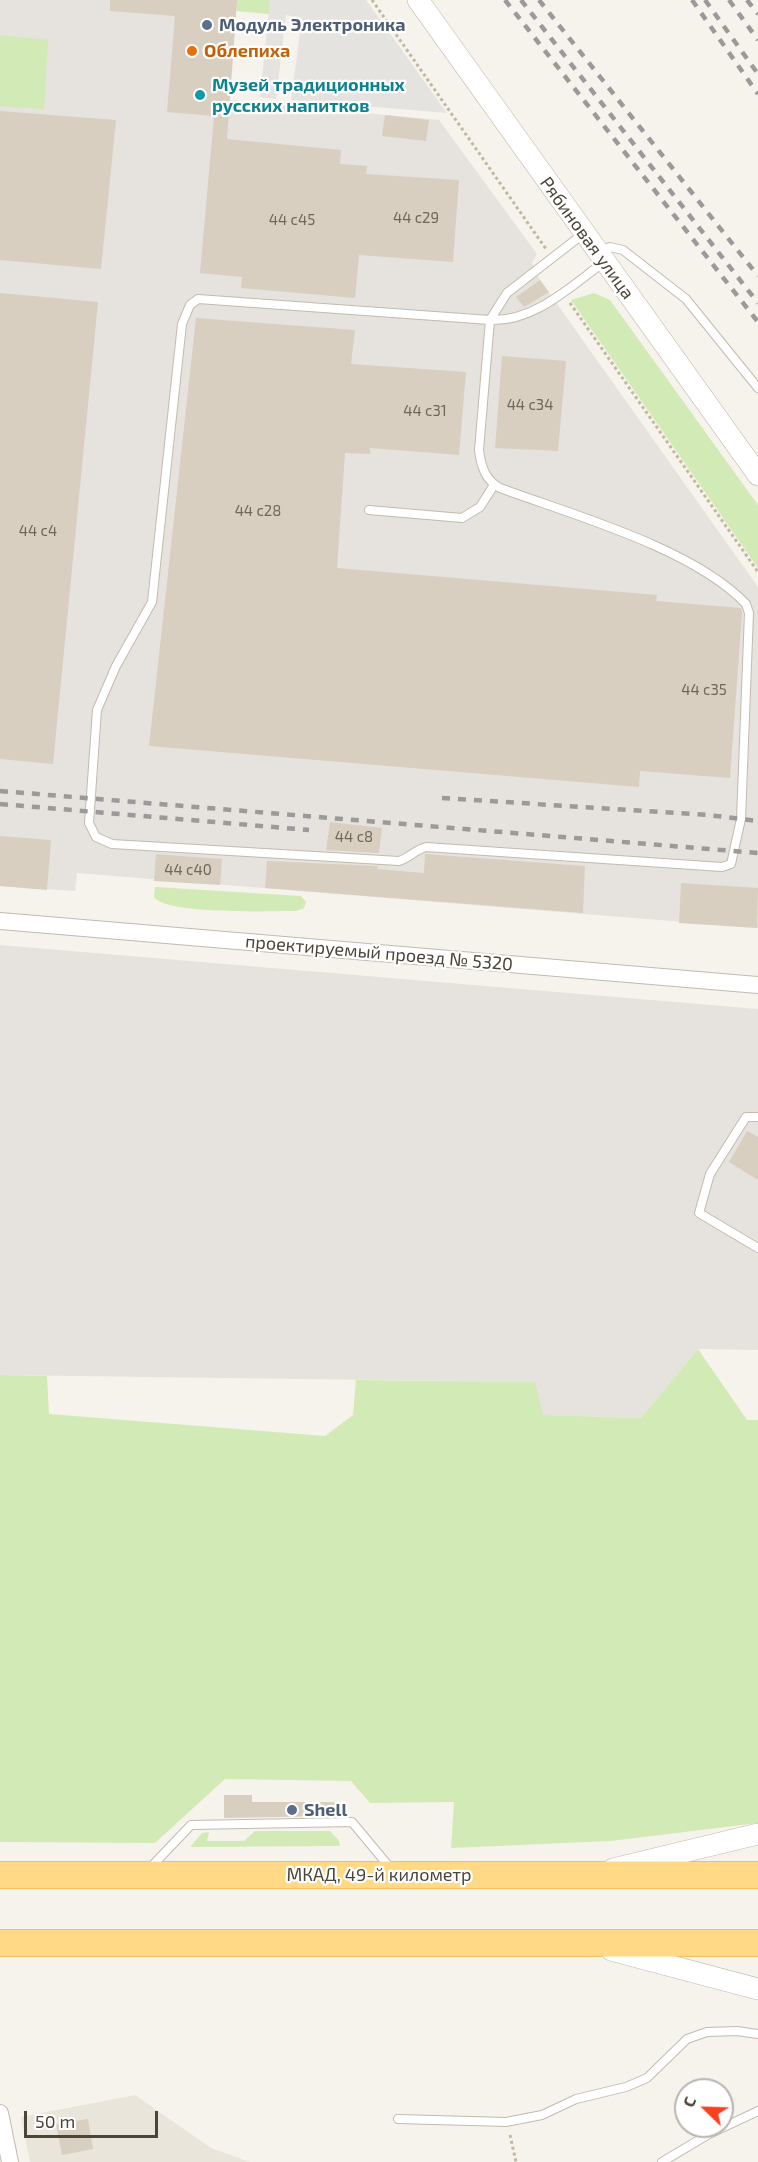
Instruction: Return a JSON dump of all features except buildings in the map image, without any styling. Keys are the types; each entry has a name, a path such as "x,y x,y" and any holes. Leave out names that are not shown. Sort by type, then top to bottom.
{"highway":[{"name":"МКАД, 49-й километр","path":"0,1875 758,1875"},
{"path":"0,1943 758,1943"}],"street":[{"name":"Рябиновая улица","path":"418,0 758,475"},
{"name":"проектируемый проезд № 5320","path":"0,921 758,985"},
{"path":"592,1875 686,1849 758,1834"},
{"path":"587,1944 758,1989"},
{"path":"0,2113 9,2162"}],"lane":[{"path":"584,234 507,293 490,320 479,450 484,472 494,485 653,544 693,566 746,604 749,613 741,819 731,864 722,867 426,847 415,852 410,858 399,861 112,844 96,837 89,823 97,710 116,666 152,602 182,324 190,305 198,299 490,320 517,319 568,289 609,247 623,250 686,299 758,387"},
{"path":"369,510 462,518 480,507 494,485"},
{"path":"758,1117 746,1117 710,1174 699,1213 758,1248"},
{"path":"144,1875 191,1825 352,1822 396,1875"},
{"path":"398,2119 506,2122 542,2115 576,2099 626,2087 647,2078 687,2039 708,2032 737,2031 758,2034"},
{"path":"662,2162 709,2134 758,2111"}],"path":[{"path":"372,0 552,258"},
{"path":"568,289 570,302 758,572"},
{"path":"506,2122 516,2162"}],"shaded area":[{"path":"0,0 237,0 230,100 439,120 537,254 532,263 540,280 758,587 758,928 77,873 75,891 0,886"},
{"path":"270,0 366,0 447,113 291,100 302,18 286,15 276,99 260,97"},
{"path":"0,945 758,1009 758,1350 698,1349 641,1418 542,1415 534,1382 0,1375"},
{"path":"135,2095 211,2148 250,2162 30,2162 21,2117"}],"green space":[{"path":"237,0 270,0 269,14 236,11"},
{"path":"0,35 48,40 44,109 0,106"},
{"path":"594,293 610,300 758,505 758,568 571,300"},
{"path":"155,887 301,896 306,902 304,908 296,911 198,909 163,903 154,897"},
{"path":"698,1349 747,1420 758,1420 758,1823 611,1841 451,1848 454,1802 370,1803 351,1781 225,1779 155,1843 0,1842 0,1375 47,1376 49,1414 325,1436 353,1415 356,1380 535,1382 543,1415 641,1418"},
{"path":"255,1831 330,1831 339,1841 340,1846 190,1847 202,1833 209,1832 207,1841 244,1841"}],"railway":[{"path":"505,0 758,322"},
{"path":"521,0 758,303"},
{"path":"539,0 758,276"},
{"path":"692,0 758,94"},
{"path":"705,0 758,74"},
{"path":"729,0 758,40"},
{"path":"747,0 758,14"},
{"path":"0,791 758,853"},
{"path":"442,798 708,815 758,821"},
{"path":"0,804 309,830"}],"place":[{"name":"Модуль Электроника","path":"207,25"},
{"name":"Облепиха","path":"192,51"},
{"name":"Музей традиционных русских напитков","path":"200,95"},
{"name":"Shell","path":"292,1810"}]}
